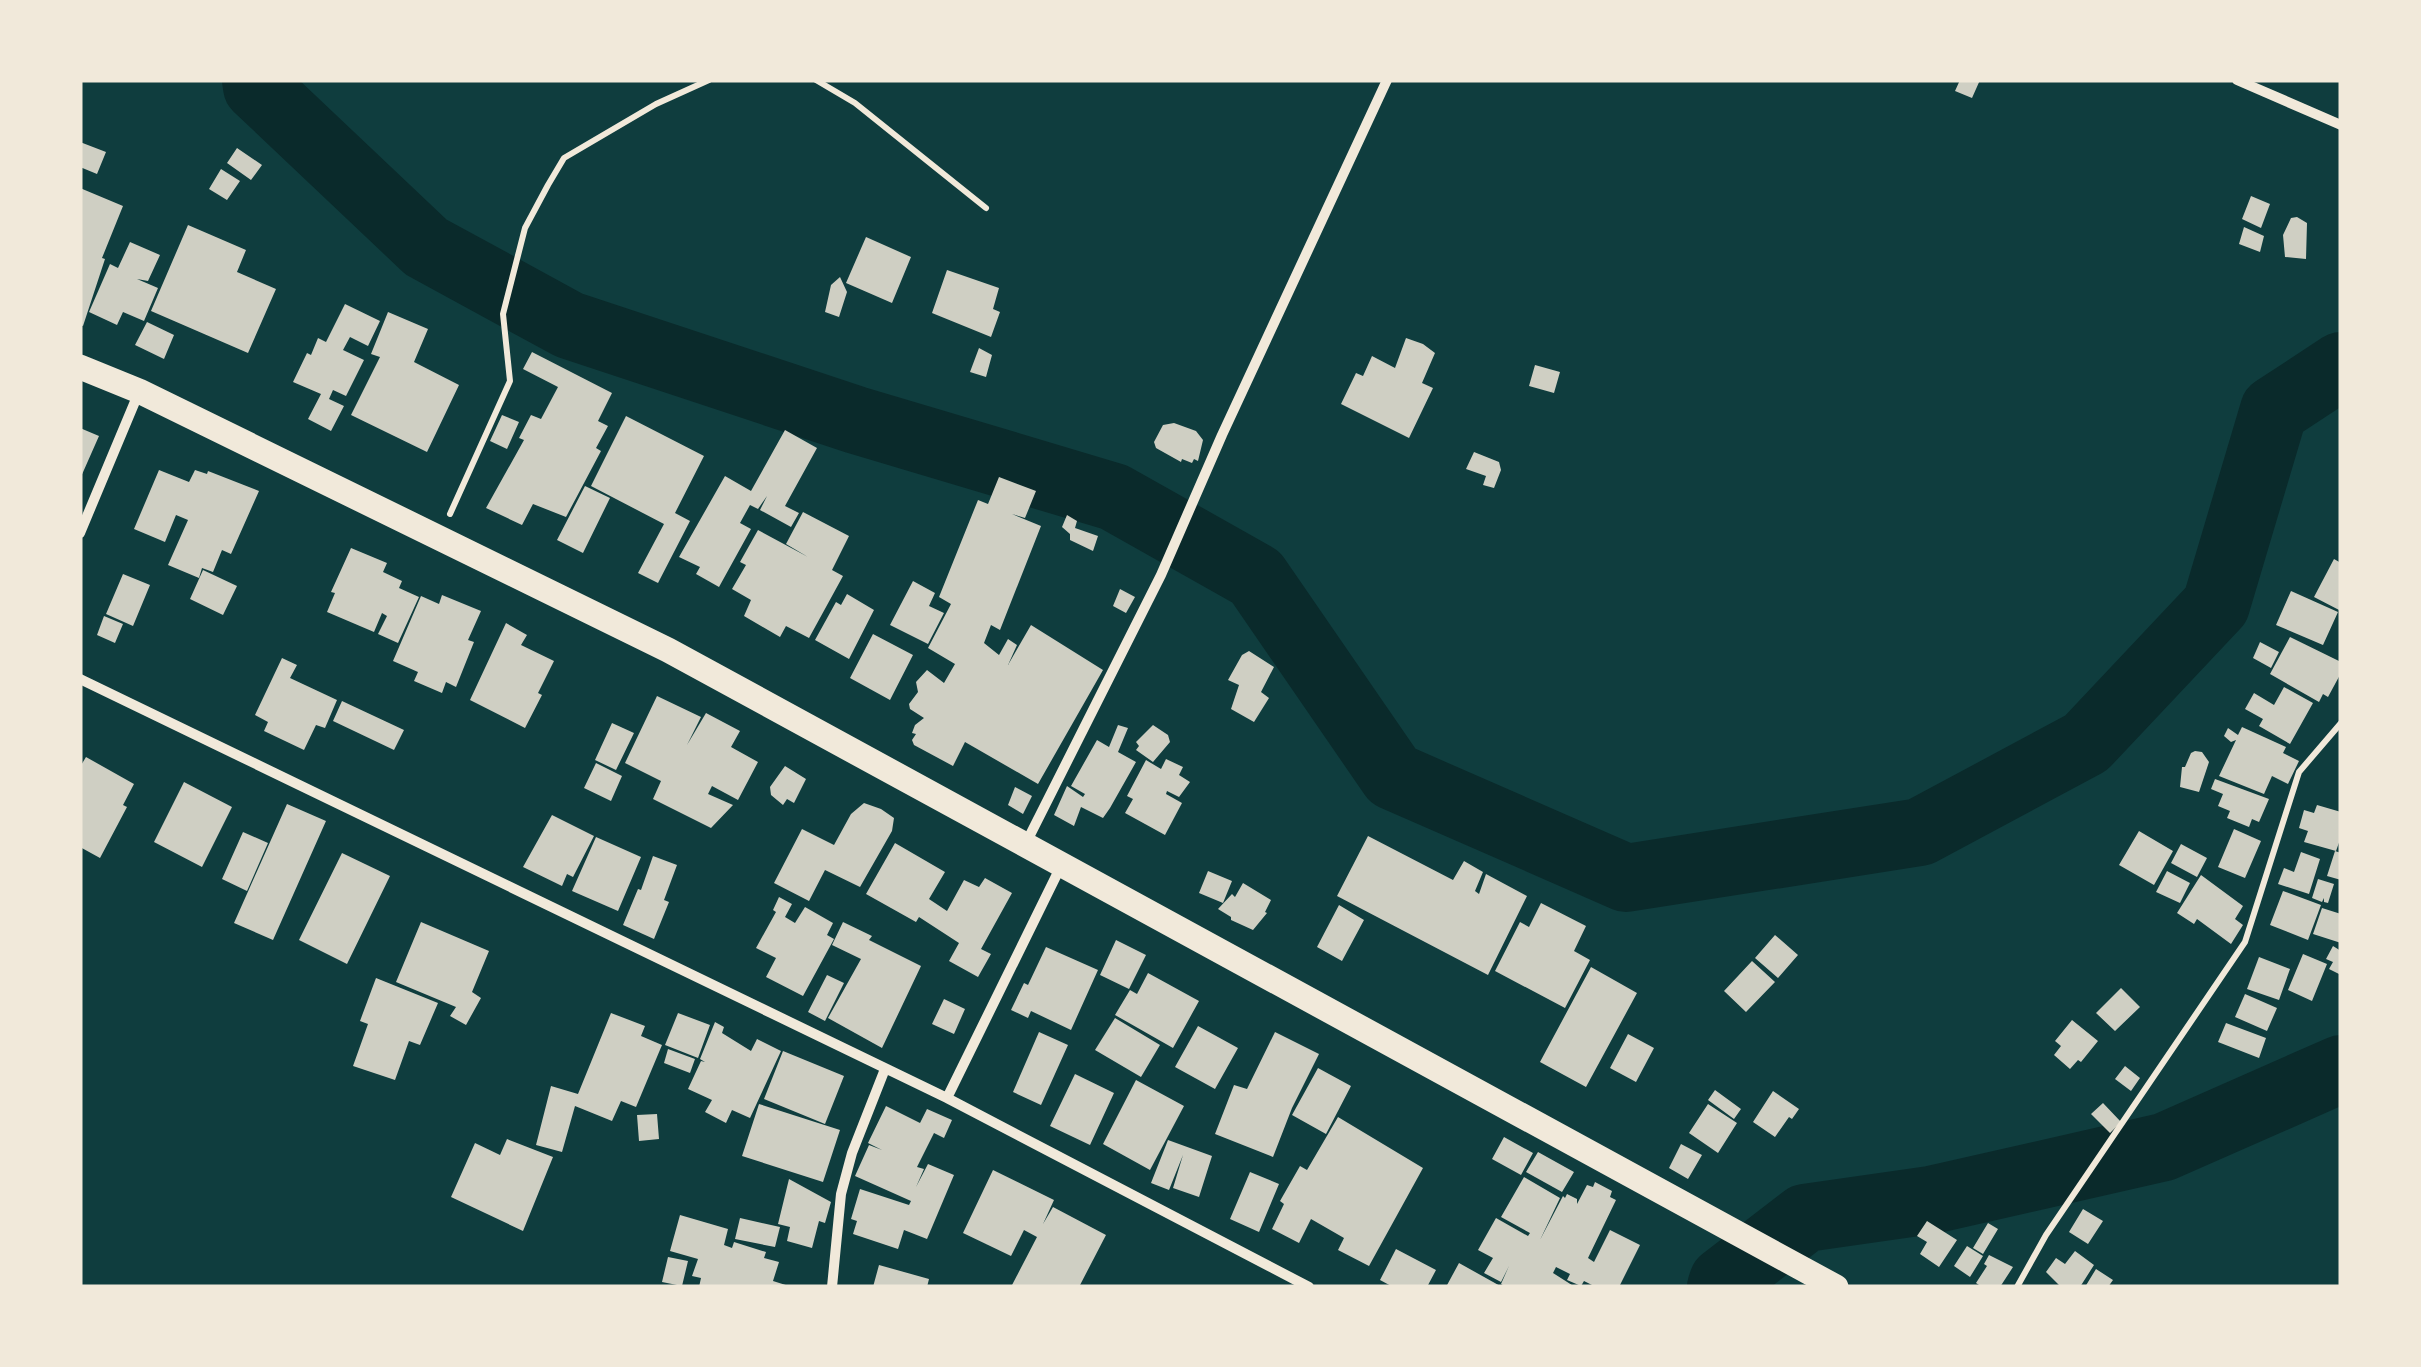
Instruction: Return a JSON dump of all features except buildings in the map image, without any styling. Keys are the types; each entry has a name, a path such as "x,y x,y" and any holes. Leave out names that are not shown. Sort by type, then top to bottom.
{"main road":[{"path":"80,367 139,392 668,650 1836,1287"}],"street":[{"path":"1024,846 1160,575 1386,80"},
{"path":"2237,80 2341,125"},
{"path":"80,533 139,392"},
{"path":"80,679 947,1098 1309,1287"},
{"path":"947,1098 1061,865"},
{"path":"832,1287 840,1194 885,1069"}],"path":[{"path":"440,538 510,381 503,314 525,228 564,158 656,104 708,80"},
{"path":"816,80 855,103 986,208"},
{"path":"2017,1287 2046,1235 2245,942 2300,772 2341,722"}],"waterway":[{"path":"256,80 257,87 426,247 569,325 856,420 1114,497 1256,577 1393,776 1626,878 1920,832 2086,743 2216,605 2274,410 2341,366"},
{"path":"1721,1287 1723,1281 1805,1218 1931,1200 2164,1147 2341,1069"}]}
